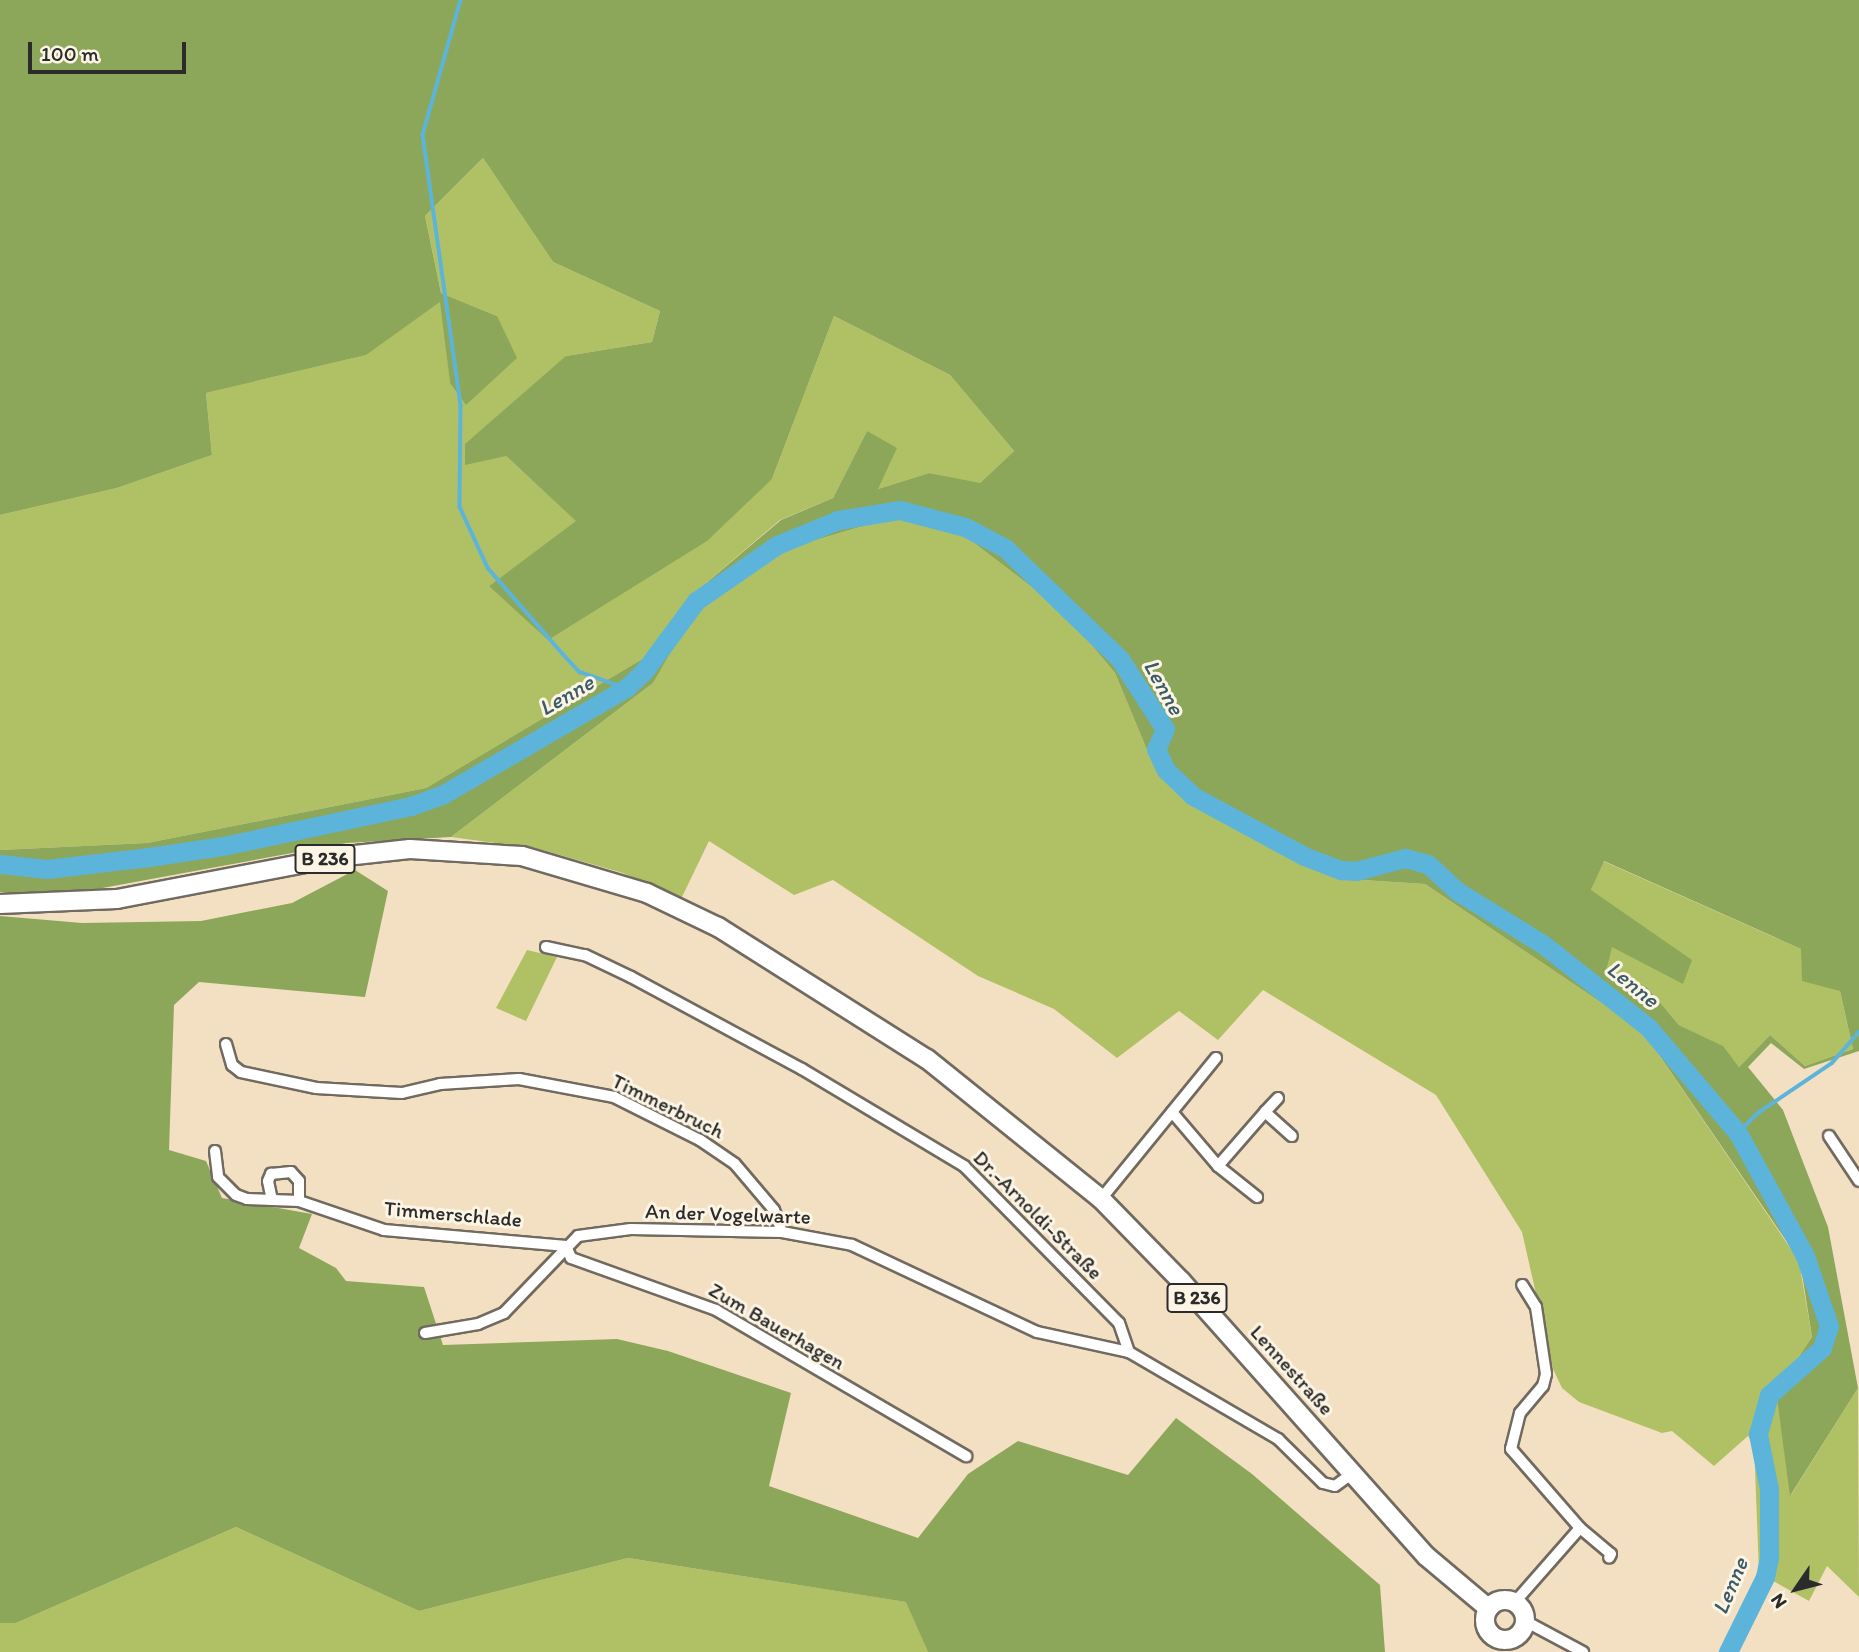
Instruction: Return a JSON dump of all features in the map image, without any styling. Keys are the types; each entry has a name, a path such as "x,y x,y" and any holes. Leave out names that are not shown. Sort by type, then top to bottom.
{"main road":[{"name":"Lennestraße","path":"0,904 117,899 385,851 467,850 559,864 624,883 718,927 927,1059 1027,1136 1101,1199 1426,1556 1488,1608"},
{"path":"1488,1608 1503,1599 1516,1602 1525,1621"},
{"name":"B 236","path":"1488,1608 1486,1627 1507,1646 1520,1632 1525,1621"}],"street":[{"name":"Dr.-Arnoldi-Straße","path":"546,947 585,955 631,977 802,1069 964,1166 1119,1323 1129,1352"},
{"name":"Timmerbruch","path":"226,1044 232,1065 241,1072 316,1088 402,1093 440,1084 519,1079 614,1097 729,1159 774,1210 782,1232"},
{"path":"1101,1199 1216,1058"},
{"path":"1218,1166 1278,1098"},
{"path":"1172,1112 1218,1166 1257,1197"},
{"path":"1265,1112 1292,1136"},
{"path":"1829,1136 1859,1181"},
{"name":"Timmerschlade","path":"215,1151 218,1177 225,1186 247,1199 299,1201 384,1230 566,1246"},
{"path":"272,1200 271,1174 290,1172 299,1181 299,1201"},
{"name":"An der Vogelwarte","path":"425,1333 478,1324 505,1313 578,1236 631,1230 782,1232 852,1245 1037,1332 1129,1352"},
{"name":"Zum Bauerhagen","path":"566,1246 571,1258 716,1310 966,1456"},
{"path":"1522,1285 1536,1307 1546,1374 1537,1395 1520,1413 1511,1450 1580,1528 1611,1554 1609,1558"},
{"path":"1129,1352 1279,1439 1323,1483 1335,1486 1353,1473"},
{"path":"1516,1602 1580,1528"},
{"path":"1525,1621 1583,1652"}],"green space":[{"path":"0,0 1859,0 1859,1051 1804,1069 1771,1043 1748,1067 1783,1110 1828,1227 1858,1388 1790,1496 1776,1391 1812,1337 1800,1261 1642,1030 1425,884 1347,879 1243,829 1157,774 1115,673 1063,611 961,533 897,516 789,548 707,599 699,589 781,520 833,498 867,431 897,448 878,489 929,473 980,483 1014,451 950,375 834,316 772,479 707,541 548,640 489,586 576,521 506,456 465,465 465,444 566,356 652,342 660,311 553,262 483,158 425,216 441,293 497,316 517,358 466,405 450,383 440,302 366,355 206,393 212,455 117,488 0,515","holes":["1604,861 1801,949 1802,981 1840,991 1853,1049 1805,1066 1770,1035 1739,1067 1723,1046 1679,1025 1647,987 1607,968 1612,947 1683,984 1692,960 1591,890"]},
{"path":"483,158 553,262 660,311 652,342 566,356 506,456 577,521 489,586 772,479 834,316 950,375 1014,451 979,484 929,473 878,489 867,431 833,498 780,520 700,588 706,599 789,548 897,516 961,533 1063,611 1115,673 1157,774 1243,829 1347,879 1425,884 1642,1030 1799,1261 1812,1337 1776,1391 1791,1495 1858,1388 1859,1597 1827,1566 1809,1601 1759,1573 1754,1442 1748,1436 1714,1466 1672,1431 1662,1433 1579,1402 1562,1388 1553,1369 1522,1232 1436,1095 1263,990 1218,1040 1179,1011 1117,1058 1054,1009 978,976 833,880 794,895 709,841 681,899 623,873 539,849 451,837 653,683 693,593 644,658 426,788 147,843 0,850 0,515 117,488 212,455 206,393 365,355 441,301 450,382 497,316 441,293 425,216"},
{"path":"693,593 700,600 653,683 451,837 347,843 59,896 0,892 0,850 147,843 426,788 644,658"},
{"path":"1603,861 1801,949 1840,991 1853,1049 1805,1066 1770,1035 1739,1067 1722,1046 1679,1025 1647,987 1607,968 1611,947 1591,890"},
{"path":"355,870 388,891 365,997 199,982 174,1005 169,1150 206,1161 222,1198 312,1214 299,1248 336,1268 346,1281 424,1287 443,1345 617,1339 668,1351 791,1393 769,1486 918,1538 968,1474 1018,1441 1128,1475 1176,1418 1252,1474 1380,1585 1385,1652 928,1652 906,1602 628,1558 419,1611 236,1527 16,1623 0,1623 0,916 82,923 201,921 292,903"},
{"path":"527,950 557,957 526,1021 496,1008"},
{"path":"236,1527 419,1611 628,1558 907,1602 928,1652 0,1652 0,1623 16,1623"}],"waterway":[{"path":"461,0 423,135 461,405 460,507 488,568 563,654 580,672 626,688"},
{"name":"Lenne","path":"0,864 47,869 149,857 223,846 411,806 442,795 626,688 645,670 696,601 777,545 838,520 900,510 965,527 1005,548 1120,659 1165,729 1156,749 1166,770 1193,796 1304,856 1341,870 1356,871 1405,858 1428,864 1457,891 1544,945 1648,1027 1738,1133 1805,1256 1829,1326 1822,1348 1769,1395 1758,1434 1769,1489 1769,1558 1765,1577 1728,1652"},
{"path":"1738,1133 1758,1113 1832,1063 1859,1032"}]}
